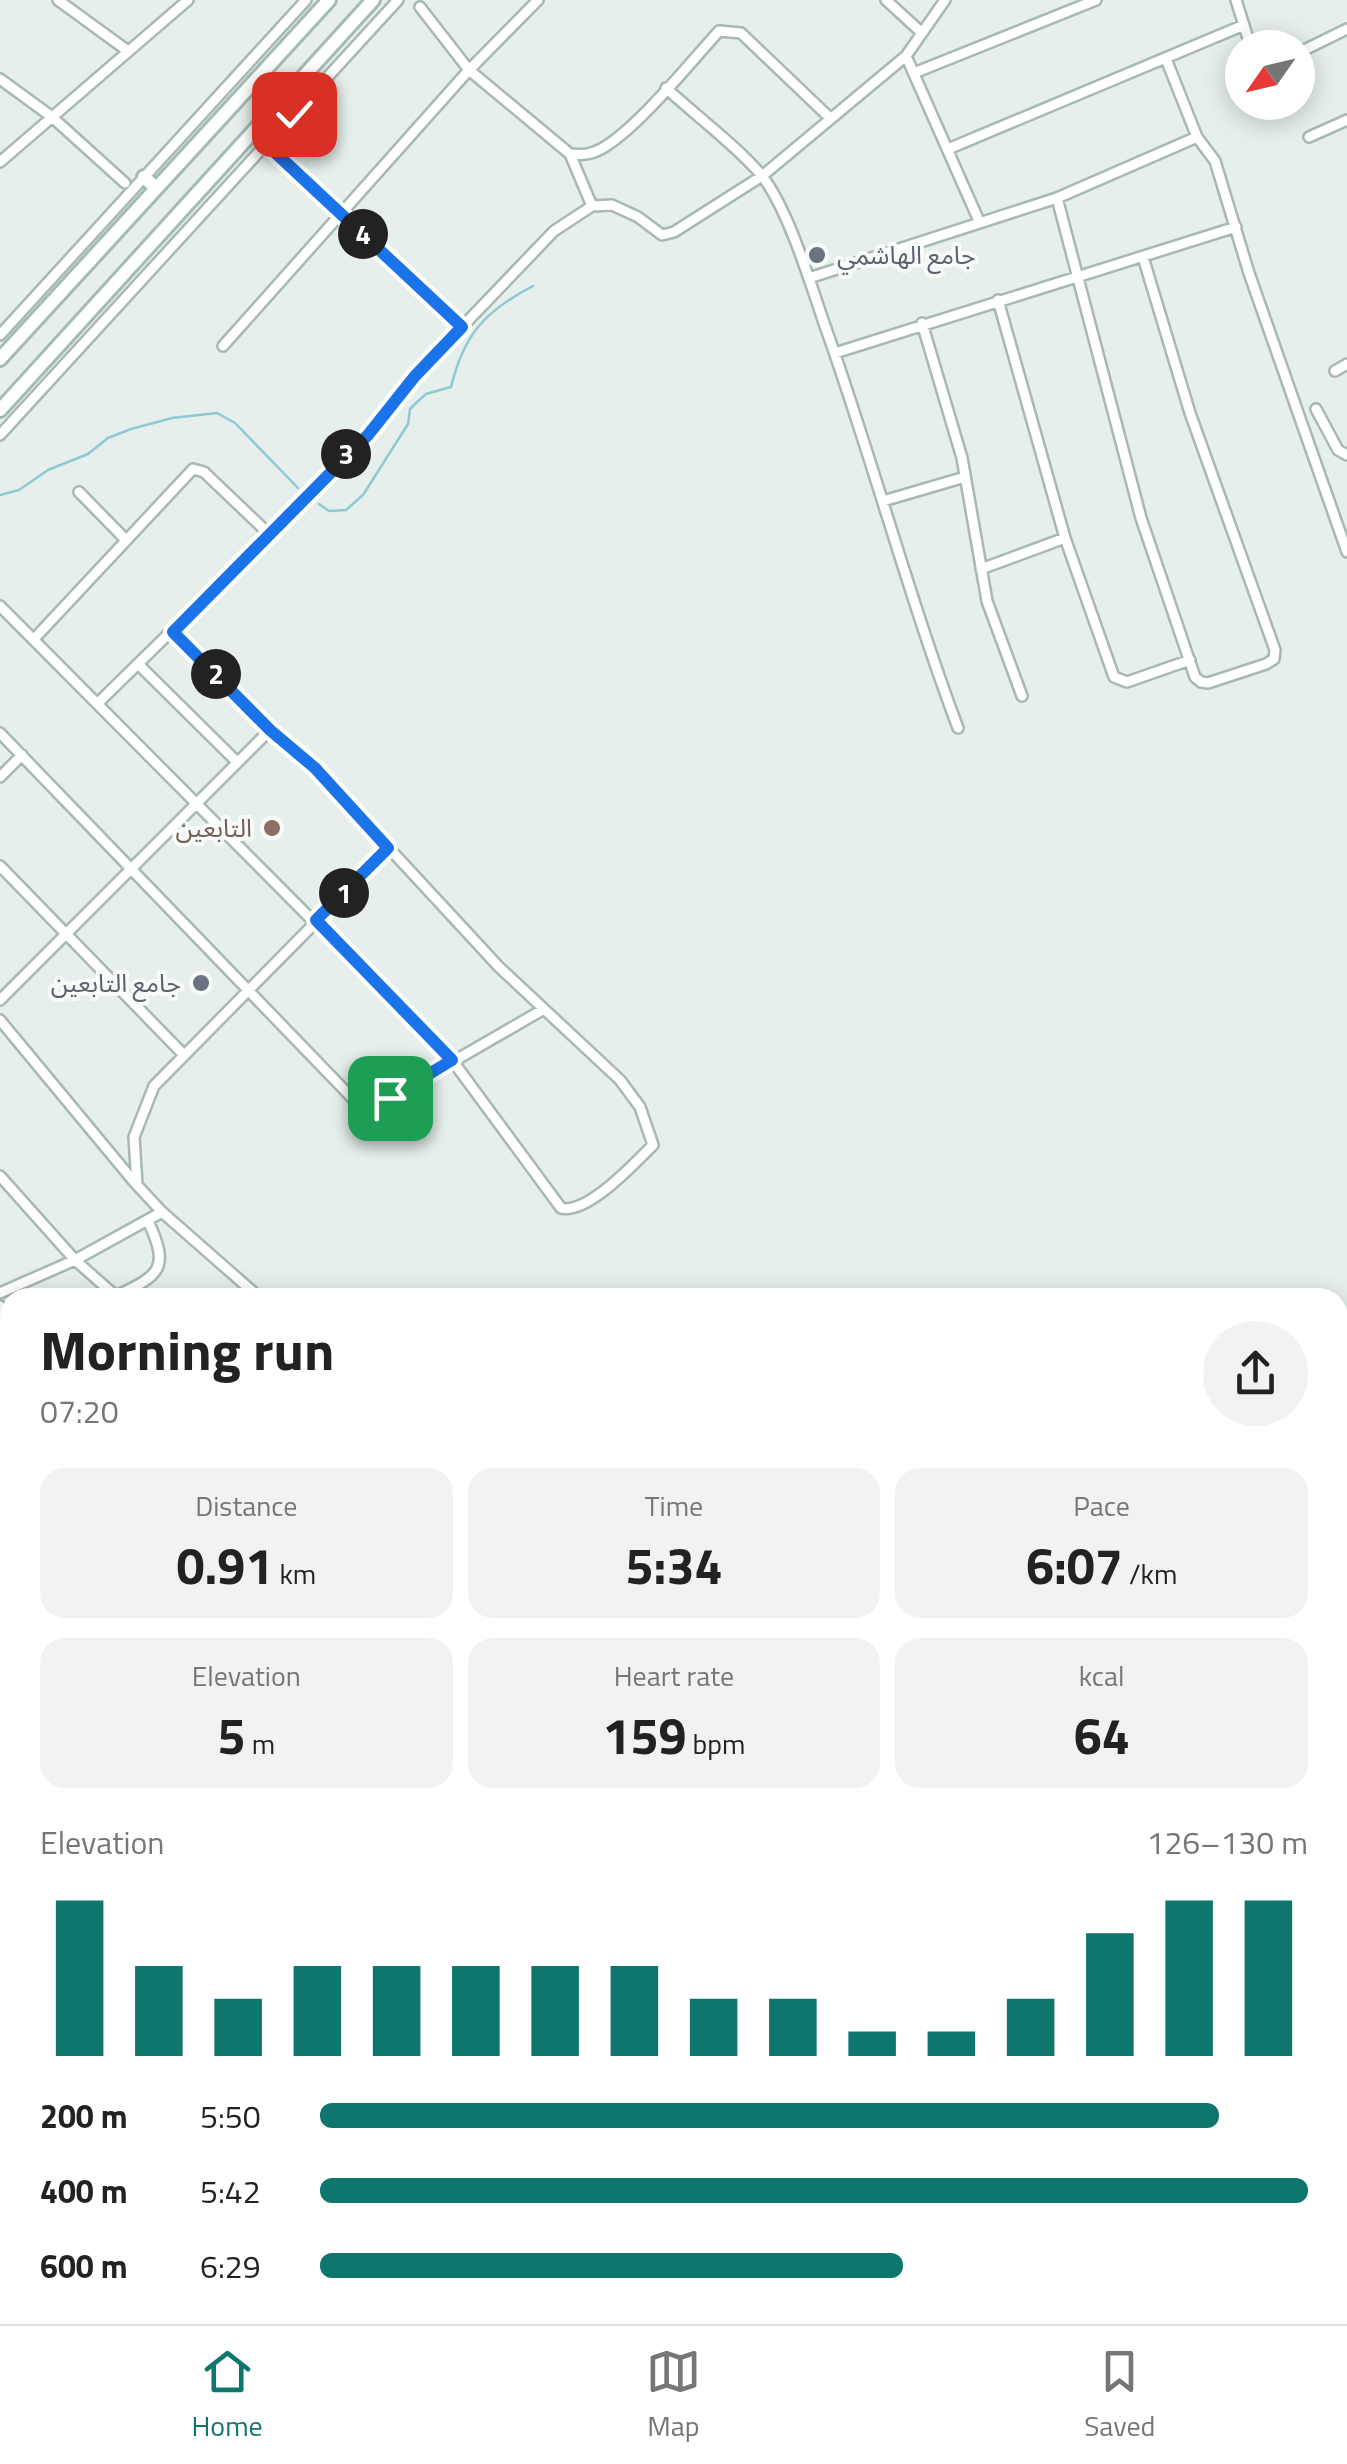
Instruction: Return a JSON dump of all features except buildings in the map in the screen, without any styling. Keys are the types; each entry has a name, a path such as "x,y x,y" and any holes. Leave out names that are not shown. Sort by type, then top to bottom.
{"main road":[{"path":"0,360 329,0"},
{"path":"0,410 373,0"},
{"path":"256,80 294,114"},
{"path":"144,177 156,188"}],"street":[{"path":"58,0 128,51"},
{"path":"0,162 188,0"},
{"path":"0,335 306,0"},
{"path":"0,434 398,0"},
{"path":"222,346 469,70 538,0"},
{"path":"98,703 368,435 415,376 554,231 592,206 612,205 662,234 674,232 762,176 906,56 945,0"},
{"path":"914,73 1096,0"},
{"path":"1236,0 1246,30"},
{"path":"889,1 922,33"},
{"path":"420,7 469,70 570,154 592,206"},
{"path":"948,149 1244,25"},
{"path":"1315,45 1347,29"},
{"path":"570,154 588,154 604,148 719,32 731,30 741,33 830,118"},
{"path":"906,56 979,221"},
{"path":"1166,59 1197,136 1215,161 1347,552"},
{"path":"0,80 52,118 125,183"},
{"path":"666,88 762,176 809,278 930,654 958,728"},
{"path":"1309,137 1347,120"},
{"path":"809,278 1057,198 1197,136"},
{"path":"266,144 462,327"},
{"path":"1057,198 1141,518 1196,677 1204,684 1266,664 1274,659 1275,650 1196,428 1144,257"},
{"path":"835,353 1236,227"},
{"path":"998,300 1065,538 1114,678 1128,682 1190,660"},
{"path":"922,323 965,477 981,569 998,636 1022,696"},
{"path":"1335,371 1347,364"},
{"path":"1316,409 1338,450 1347,455"},
{"path":"34,639 193,469 204,472 270,535"},
{"path":"883,501 965,477"},
{"path":"79,492 126,540"},
{"path":"981,569 1065,538"},
{"path":"0,606 452,1060 561,1208 572,1209 613,1183 652,1145 640,1108 628,1088 499,967 315,768 270,730 173,632"},
{"path":"138,664 237,762"},
{"path":"0,1000 270,730"},
{"path":"0,732 355,1101 379,1104 544,1009"},
{"path":"0,777 22,756"},
{"path":"136,1185 134,1138 154,1086 388,848"},
{"path":"0,866 183,1054"},
{"path":"0,1020 136,1185 249,1288"},
{"path":"0,1176 105,1288"},
{"path":"11,1288 75,1260 162,1212"},
{"path":"132,1288 160,1268 159,1244 148,1222"}],"waterway":[{"path":"319,504 329,511 346,510 363,495 408,424 410,409 426,394 451,387 463,352 479,326 502,305 533,286"},
{"path":"0,495 19,490 48,470 88,454 108,438 131,429 172,418 217,413 235,423 298,488"}],"place":[{"name":"جامع الهاشمي","path":"817,255"},
{"name":"التابعين","path":"272,828"},
{"name":"جامع التابعين","path":"201,983"}],"route":[{"path":"294,114 266,144 462,327 415,376 368,435 173,632 270,730 315,768 388,848 316,920 452,1060 390,1098"}]}
